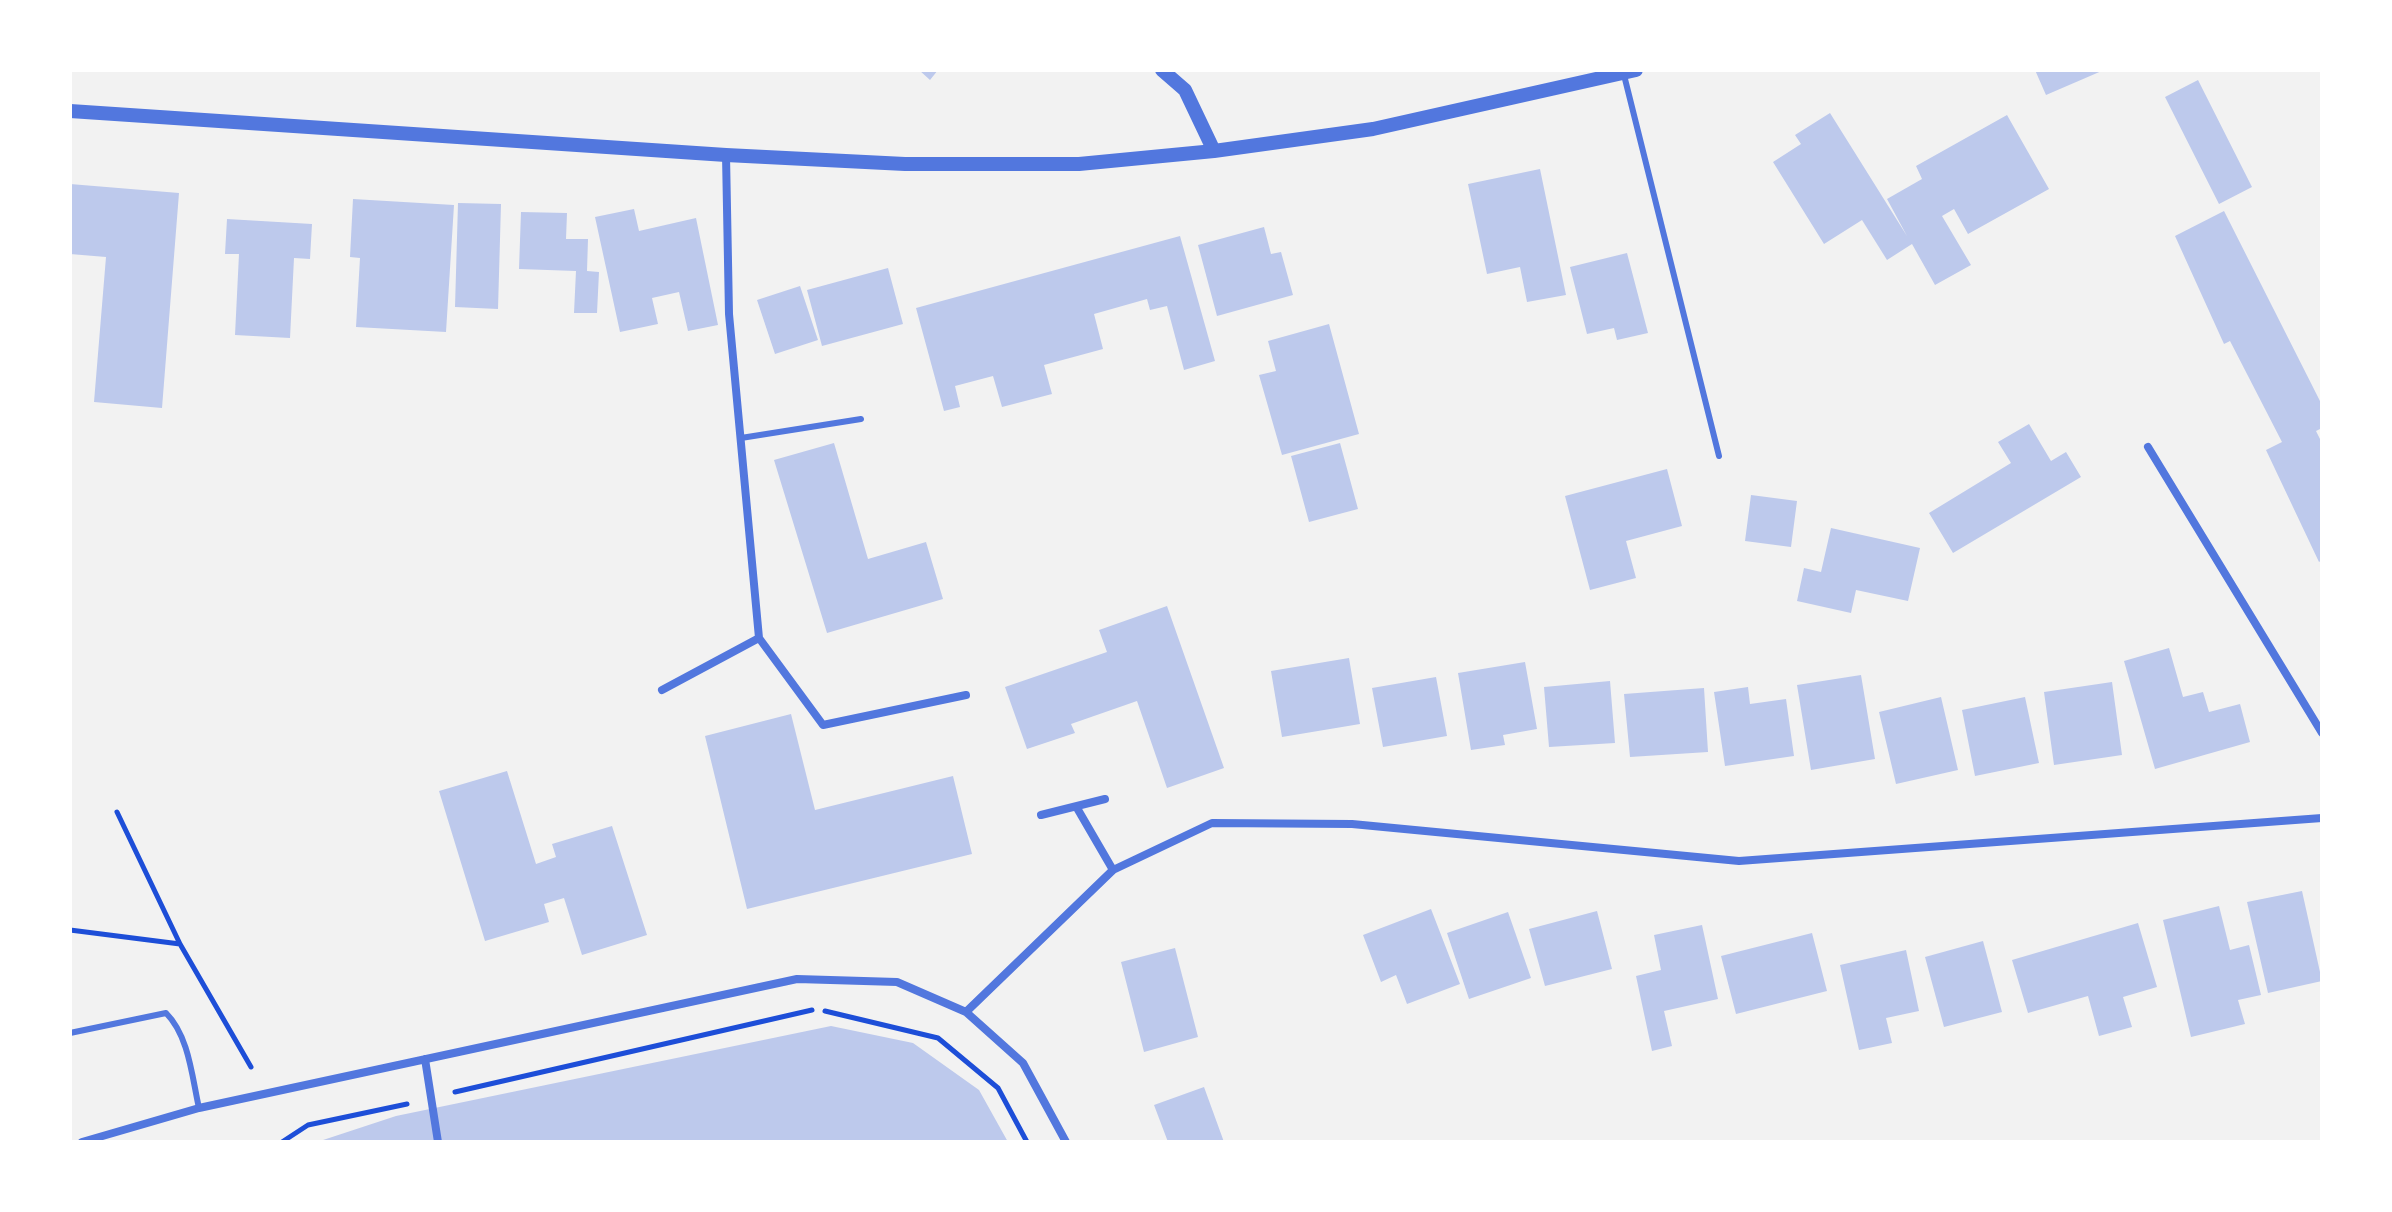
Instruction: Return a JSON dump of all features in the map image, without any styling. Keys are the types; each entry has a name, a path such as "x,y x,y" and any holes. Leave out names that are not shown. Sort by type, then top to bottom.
{"street":[{"path":"1162,70 1185,90 1214,151"},
{"path":"70,111 726,155 905,164 1079,164 1214,151 1373,129 1630,72"},
{"path":"726,155 729,314 759,638 823,725 966,695"},
{"path":"2148,447 2322,733"},
{"path":"662,690 759,638"},
{"path":"1041,815 1105,799"},
{"path":"1077,808 1113,870"},
{"path":"966,1012 1113,870 1212,823 1352,824 1739,861 2322,818"},
{"path":"82,1142 199,1108 797,979 897,982 966,1012 1023,1063 1066,1142"},
{"path":"425,1059 438,1142"}],"lane":[{"path":"1630,72 1719,456"},
{"path":"741,438 861,419"},
{"path":"70,1033 166,1013 176,1023 185,1047 199,1108"}],"path":[{"path":"117,812 180,944 257,1078 262,1094"},
{"path":"70,930 180,944"},
{"path":"282,1142 308,1125 581,1060 816,1009 938,1038 998,1088 1027,1142"}],"building":[{"path":"919,70 938,70 930,80"},
{"path":"2035,70 2104,70 2046,95"},
{"path":"2198,80 2252,187 2219,204 2165,97"},
{"path":"1830,113 1907,236 1887,199 1922,179 1916,166 2007,115 2049,189 1968,234 1954,209 1942,216 1971,265 1935,285 1912,244 1887,260 1862,220 1824,244 1773,162 1801,144 1795,135"},
{"path":"1540,169 1566,295 1527,302 1520,267 1487,274 1468,184"},
{"path":"70,184 179,193 162,408 94,402 106,257 70,254"},
{"path":"353,199 454,205 446,332 356,327 360,258 350,257"},
{"path":"458,203 501,204 498,309 455,307"},
{"path":"634,209 639,231 696,218 718,325 688,331 679,292 652,298 658,324 620,332 595,217"},
{"path":"2224,211 2322,405 2322,428 2316,431 2322,443 2322,560 2319,562 2266,450 2282,442 2230,341 2224,344 2175,236"},
{"path":"521,212 567,213 566,239 588,239 587,271 599,272 597,313 574,313 576,271 519,269"},
{"path":"227,219 312,224 310,259 294,258 290,338 235,335 239,254 225,254"},
{"path":"1264,227 1271,254 1281,252 1293,295 1217,316 1198,245"},
{"path":"1180,236 1215,361 1184,370 1167,306 1150,310 1147,299 1094,314 1103,349 1044,365 1052,394 1002,407 993,376 955,386 960,407 944,411 916,308"},
{"path":"1627,253 1648,333 1617,340 1614,328 1587,334 1570,267"},
{"path":"888,268 903,324 822,346 807,290"},
{"path":"800,286 818,340 775,354 757,300"},
{"path":"1329,324 1359,434 1282,455 1259,375 1276,371 1268,341"},
{"path":"2029,424 2051,461 2066,452 2081,477 1953,553 1929,513 2011,463 1998,442"},
{"path":"834,443 868,559 926,542 943,599 827,633 774,460"},
{"path":"1340,443 1358,509 1309,522 1291,456"},
{"path":"1667,469 1682,526 1626,541 1636,578 1590,590 1565,496"},
{"path":"1751,495 1797,501 1791,547 1745,541"},
{"path":"1831,528 1920,548 1908,601 1856,590 1851,613 1797,601 1804,568 1821,572"},
{"path":"1167,606 1224,768 1167,788 1137,701 1071,724 1075,733 1027,749 1005,687 1107,652 1099,630"},
{"path":"2169,648 2183,697 2203,692 2209,712 2240,704 2250,742 2155,769 2124,661"},
{"path":"1349,658 1360,724 1282,737 1271,671"},
{"path":"1525,662 1537,729 1503,735 1505,745 1471,750 1458,673"},
{"path":"1861,675 1875,759 1811,770 1797,685"},
{"path":"1436,677 1447,736 1383,747 1372,688"},
{"path":"1610,681 1615,743 1549,747 1544,687"},
{"path":"2112,682 2122,755 2054,765 2044,692"},
{"path":"1748,687 1750,704 1786,699 1794,756 1725,766 1714,692"},
{"path":"1704,688 1708,752 1630,757 1624,694"},
{"path":"1941,697 1958,770 1896,784 1879,712"},
{"path":"2025,697 2039,763 1975,776 1962,710"},
{"path":"791,714 815,810 953,776 972,854 747,909 705,736"},
{"path":"507,771 536,864 556,857 552,844 612,826 647,935 582,955 564,898 544,904 549,922 485,941 439,791"},
{"path":"2302,891 2322,981 2268,993 2247,902"},
{"path":"2219,906 2230,950 2249,945 2261,995 2238,1000 2245,1024 2191,1037 2163,920"},
{"path":"1431,909 1460,984 1407,1004 1396,975 1381,982 1363,935"},
{"path":"1597,911 1612,969 1545,986 1529,929"},
{"path":"1508,912 1531,978 1469,999 1447,933"},
{"path":"2138,923 2157,987 2123,997 2132,1027 2099,1036 2088,996 2028,1013 2012,960"},
{"path":"1702,925 1718,999 1664,1011 1672,1046 1652,1051 1636,976 1661,970 1654,935"},
{"path":"1812,933 1827,991 1736,1014 1721,956"},
{"path":"1983,941 2002,1012 1944,1027 1925,957"},
{"path":"1175,948 1198,1037 1144,1052 1121,962"},
{"path":"1906,950 1919,1011 1886,1018 1892,1043 1859,1050 1840,965"},
{"path":"831,1026 913,1043 979,1090 1008,1142 317,1142 396,1116"},
{"path":"1204,1087 1224,1142 1168,1142 1154,1105"}]}
